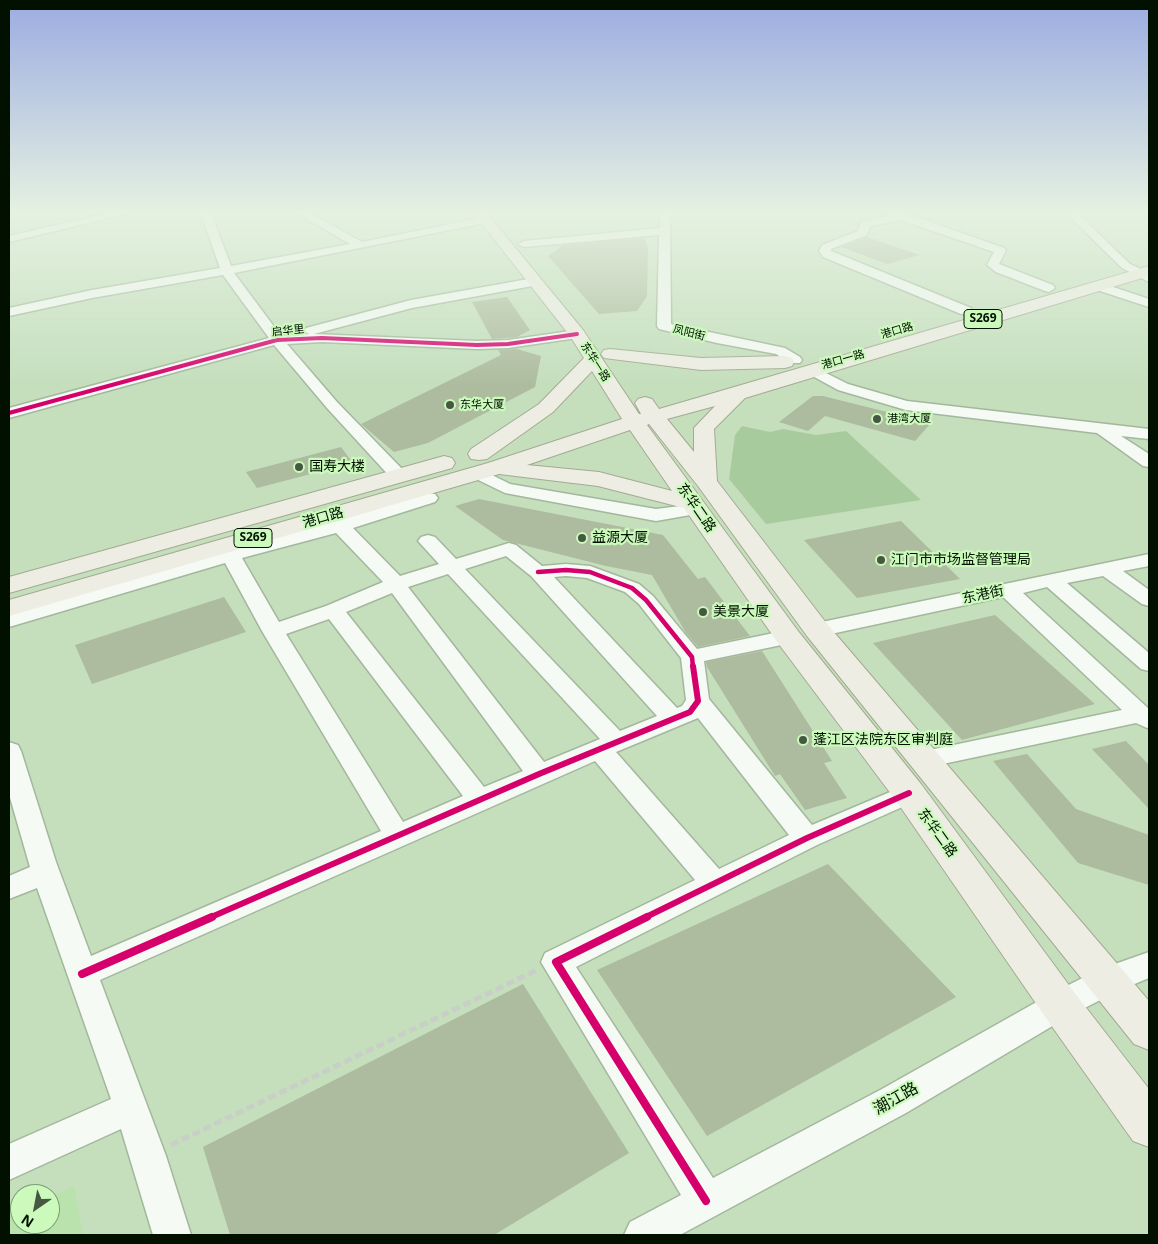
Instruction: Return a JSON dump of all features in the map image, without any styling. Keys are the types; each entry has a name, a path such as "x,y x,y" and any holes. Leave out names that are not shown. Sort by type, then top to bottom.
{"main road":[{"name":"东华一路","path":"525,269 577,334 600,347 636,402"},
{"name":"东华一路","path":"542,269 600,347 636,402"},
{"name":"港口一路","path":"636,402 740,393 1141,272"},
{"name":"港口路","path":"9,608 228,551 393,484 452,481 484,465 636,402 1049,288 1141,272"},
{"path":"850,344 868,353"},
{"path":"484,465 546,408 600,347 701,364 790,361"},
{"path":"484,465 599,478 698,498 704,428 740,393"},
{"name":"东华二路","path":"636,402 698,498 802,634 908,793 1060,1005 1149,1125"},
{"name":"港口路","path":"9,585 393,484 484,465"},
{"path":"429,498 452,481"},
{"name":"东华二路","path":"802,634 924,759 1109,980 1149,1031"}],"street":[{"path":"226,269 277,340 332,405 393,484"},
{"path":"9,312 92,294 242,269"},
{"name":"凤阳街","path":"664,269 664,326 780,351 790,361"},
{"path":"862,269 966,311"},
{"path":"999,269 1049,288"},
{"path":"277,340 411,304 534,282"},
{"path":"1098,286 1149,303"},
{"name":"启华里","path":"9,413 277,340 322,338 477,345 539,341 577,334"},
{"path":"812,370 844,387 906,405 1149,434"},
{"path":"1101,429 1149,462"},
{"path":"9,621 228,551 340,526 429,498"},
{"path":"340,526 396,584 539,774"},
{"path":"428,540 608,746 714,884"},
{"path":"272,631 333,610 396,584 509,549 538,572 674,720"},
{"path":"228,551 272,631 324,712 398,836"},
{"name":"东港街","path":"692,657 1149,560"},
{"path":"1107,569 1149,600"},
{"path":"538,572 566,570 590,572 632,588 646,600 692,657 698,701 807,838"},
{"path":"1052,581 1149,664"},
{"path":"1008,590 1145,718"},
{"path":"333,610 480,800"},
{"path":"82,974 539,774 674,720 690,712 698,701"},
{"path":"924,759 1145,718"},
{"path":"9,751 46,872 148,1156 172,1235"},
{"path":"706,1201 556,962 807,838 908,793"},
{"path":"9,888 46,872"},
{"name":"潮江路","path":"643,1235 894,1101 1060,1005 1109,980 1149,965"},
{"path":"9,1162 130,1108"}],"path":[{"path":"148,1156 556,962"}],"shaded area":[{"path":"742,426 770,432 783,429 816,435 846,431 921,500 766,524 729,479 735,435"},
{"path":"74,1186 83,1235 9,1235 10,1218 10,1234 60,1234 60,1193"}],"building":[{"path":"559,269 648,269 647,296 637,311 599,314"},
{"path":"507,297 530,330 517,337 492,339 472,302"},
{"name":"东华大厦","path":"517,349 541,356 535,387 428,443 394,452 361,424 501,355 498,350"},
{"name":"港湾大厦","path":"813,396 823,396 931,423 915,441 825,416 808,431 779,422"},
{"name":"国寿大楼","path":"341,447 353,463 257,488 246,472"},
{"name":"益源大厦","path":"479,499 663,535 698,579 705,577 750,636 698,647 686,633 652,575 606,566 503,540 455,506"},
{"name":"江门市市场监督管理局","path":"901,521 960,579 857,598 804,540"},
{"path":"224,597 246,632 92,684 75,645"},
{"path":"995,615 1095,704 962,740 873,643"},
{"path":"762,651 832,761 824,763 847,798 805,810 780,774 775,776 707,667 706,662"},
{"path":"1126,741 1149,765 1149,809 1092,749"},
{"path":"1027,754 1076,809 1149,835 1149,885 1078,863 993,761"},
{"path":"828,864 956,997 707,1136 597,970"},
{"path":"523,984 629,1153 494,1235 230,1235 203,1147"}],"cycle path":[{"path":"9,413 277,340 322,338 477,345 508,344 577,334"},
{"path":"82,974 539,774 690,712 698,701 692,657 646,600 632,588 590,572 566,570 538,572"},
{"path":"706,1201 556,962 807,838 909,793"}],"place":[{"name":"东华大厦","path":"450,405"},
{"name":"港湾大厦","path":"877,419"},
{"name":"国寿大楼","path":"299,467"},
{"name":"益源大厦","path":"582,538"},
{"name":"江门市市场监督管理局","path":"881,560"},
{"name":"美景大厦","path":"703,612"},
{"name":"蓬江区法院东区审判庭","path":"803,740"}]}
